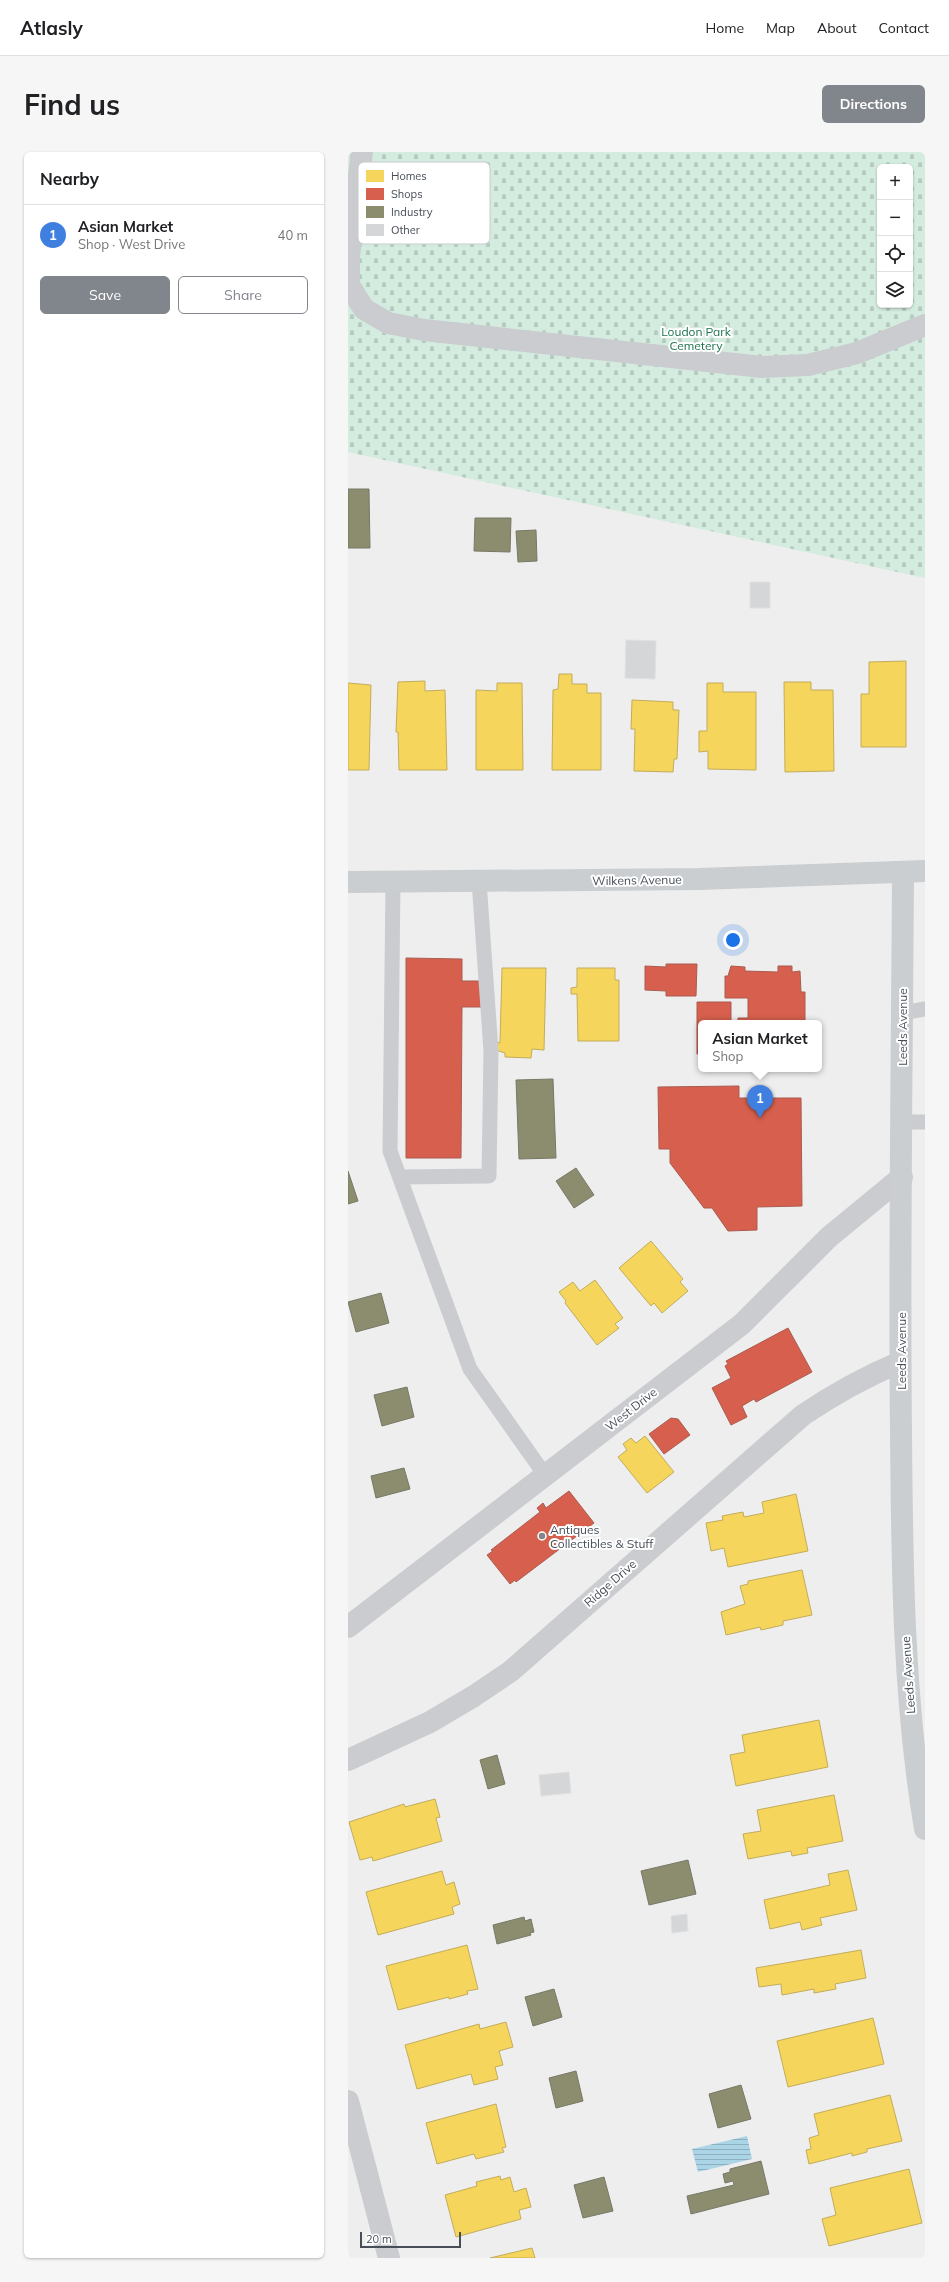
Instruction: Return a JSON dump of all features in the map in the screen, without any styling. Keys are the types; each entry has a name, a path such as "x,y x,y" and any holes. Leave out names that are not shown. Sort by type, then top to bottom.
{"street":[{"path":"361,162 362,152"},
{"path":"358,184 349,256 349,285 364,309 388,323 424,330 762,367 808,365 857,353 925,325"},
{"name":"Wilkens Avenue","path":"348,882 700,879 925,871"},
{"name":"Leeds Avenue","path":"903,872 900,1362 902,1581 908,1695 925,1829"},
{"name":"West Drive","path":"348,1627 742,1324 829,1238 902,1177"},
{"name":"Ridge Drive","path":"348,1760 430,1722 474,1696 511,1671 803,1415 836,1392 865,1377 900,1362"},
{"path":"348,2101 389,2258"}],"lane":[{"path":"400,1177 489,1176 490,1051 479,881"},
{"path":"393,882 390,1151 470,1369 545,1475"},
{"path":"902,1013 925,1009"},
{"path":"902,1122 925,1122"}],"green space":[{"name":"Loudon Park Cemetery","path":"348,152 925,152 925,578 348,452"}],"water":[{"path":"747,2136 752,2159 698,2172 692,2149"}],"building: Homes":[{"path":"906,661 906,747 861,747 861,694 869,694 869,662"},
{"path":"559,674 572,674 572,684 587,684 587,693 601,693 601,770 552,770 553,690 558,689"},
{"path":"425,681 425,691 445,690 447,770 399,770 398,732 396,732 398,682"},
{"path":"784,682 811,682 811,690 833,690 834,771 785,772"},
{"path":"348,683 371,685 369,770 348,770"},
{"path":"497,683 522,683 523,770 476,770 476,690 497,691"},
{"path":"707,683 723,683 723,692 756,692 756,770 708,769 708,751 699,752 699,731 707,731"},
{"path":"632,700 673,702 673,710 679,710 677,759 674,759 673,772 634,771 635,729 631,729"},
{"path":"502,968 546,968 544,1050 532,1049 531,1058 505,1057 505,1053 496,1050 497,1042 500,1043"},
{"path":"577,968 615,968 615,980 619,980 619,1041 578,1041 577,994 571,994 571,988 577,987"},
{"path":"651,1241 683,1279 680,1282 688,1291 662,1313 654,1303 651,1306 619,1268"},
{"path":"595,1280 623,1318 615,1324 619,1328 597,1345 565,1303 566,1301 559,1292 573,1282 580,1291"},
{"path":"645,1436 674,1472 647,1493 618,1457 627,1450 623,1444 631,1438 636,1443"},
{"path":"796,1494 808,1551 728,1567 724,1548 711,1551 706,1523 723,1520 722,1516 743,1512 744,1517 764,1513 762,1502"},
{"path":"802,1570 812,1615 783,1621 783,1625 761,1630 760,1627 726,1635 721,1612 745,1604 740,1586 748,1584 748,1581"},
{"path":"819,1720 828,1767 736,1786 730,1755 745,1752 742,1735"},
{"path":"834,1795 843,1841 807,1848 808,1853 792,1856 791,1851 748,1859 743,1834 761,1831 757,1810"},
{"path":"435,1799 440,1817 436,1818 442,1841 373,1861 372,1857 360,1860 349,1822 404,1804 405,1807"},
{"path":"848,1870 857,1910 820,1918 822,1925 802,1930 800,1922 770,1929 764,1900 830,1885 828,1874"},
{"path":"442,1871 446,1885 454,1882 460,1904 452,1907 454,1914 378,1935 366,1892"},
{"path":"467,1945 478,1989 467,1991 468,1994 449,1999 449,1997 398,2010 386,1966"},
{"path":"861,1950 866,1978 835,1984 836,1989 814,1993 814,1989 782,1995 781,1984 759,1987 756,1968"},
{"path":"873,2018 884,2064 788,2087 777,2041"},
{"path":"506,2022 513,2047 499,2051 503,2065 495,2067 498,2079 474,2085 471,2074 417,2089 405,2045 479,2024 480,2029"},
{"path":"890,2095 902,2141 867,2149 867,2152 852,2156 852,2153 809,2164 806,2150 811,2149 809,2138 819,2135 814,2114"},
{"path":"496,2104 506,2147 502,2148 504,2152 476,2159 474,2154 437,2164 426,2123"},
{"path":"909,2169 922,2223 829,2246 822,2219 836,2215 830,2188"},
{"path":"500,2176 501,2180 510,2177 514,2192 526,2188 531,2207 519,2210 521,2219 456,2237 445,2195 477,2186 476,2182"},
{"path":"532,2248 535,2258 490,2258"}],"building: Shops":[{"path":"406,958 462,959 462,981 482,981 482,1007 462,1007 461,1158 406,1158"},
{"path":"666,964 697,964 696,996 666,996 666,991 645,990 645,966 666,967"},
{"path":"731,966 745,967 745,971 778,972 778,966 792,966 792,972 800,971 801,992 805,992 805,1020 738,1020 738,1018 748,1018 748,998 725,998 725,976 728,976"},
{"path":"697,1002 731,1002 731,1020 698,1020 697,1054"},
{"path":"739,1086 739,1098 801,1098 802,1206 757,1207 757,1230 728,1231 712,1208 704,1208 670,1163 670,1149 659,1149 658,1087"},
{"path":"788,1328 812,1372 756,1402 754,1399 742,1406 747,1417 731,1425 712,1388 731,1378 725,1366 728,1364 726,1361"},
{"path":"671,1418 678,1419 690,1435 664,1454 649,1434"},
{"name":"Antiques Collectibles & Stuff","path":"569,1491 594,1523 516,1582 515,1580 510,1584 487,1555 493,1551 491,1550 540,1512 537,1508 543,1503 546,1508"}],"building: Industry":[{"path":"348,489 369,489 370,548 348,548"},
{"path":"475,518 511,518 510,552 474,551"},
{"path":"536,530 537,561 518,562 516,531"},
{"path":"553,1079 556,1158 519,1159 516,1080"},
{"path":"576,1168 594,1195 574,1208 556,1181"},
{"path":"348,1171 358,1201 348,1204"},
{"path":"381,1293 389,1323 356,1332 348,1302"},
{"path":"407,1387 414,1417 382,1426 374,1395"},
{"path":"404,1468 410,1489 376,1498 371,1476"},
{"path":"497,1755 505,1784 488,1789 480,1760"},
{"path":"688,1860 696,1894 649,1905 641,1871"},
{"path":"524,1917 525,1921 531,1919 534,1932 530,1933 531,1935 497,1944 493,1925"},
{"path":"554,1989 562,2017 533,2026 525,1997"},
{"path":"576,2071 583,2101 556,2108 549,2078"},
{"path":"741,2085 751,2119 718,2128 709,2094"},
{"path":"761,2161 769,2194 691,2214 687,2196 734,2185 733,2181 725,2183 723,2174 730,2172 730,2169"},
{"path":"604,2177 613,2211 583,2218 574,2185"}],"building: Other":[{"path":"750,582 770,582 770,608 750,608"},
{"path":"626,640 656,641 655,679 625,678"},
{"path":"569,1772 571,1793 541,1796 539,1775"},
{"path":"687,1914 688,1931 672,1933 671,1916"}],"place":[{"name":"Asian Market","path":"760,1118"},
{"name":"Antiques Collectibles & Stuff","path":"542,1536"}]}
